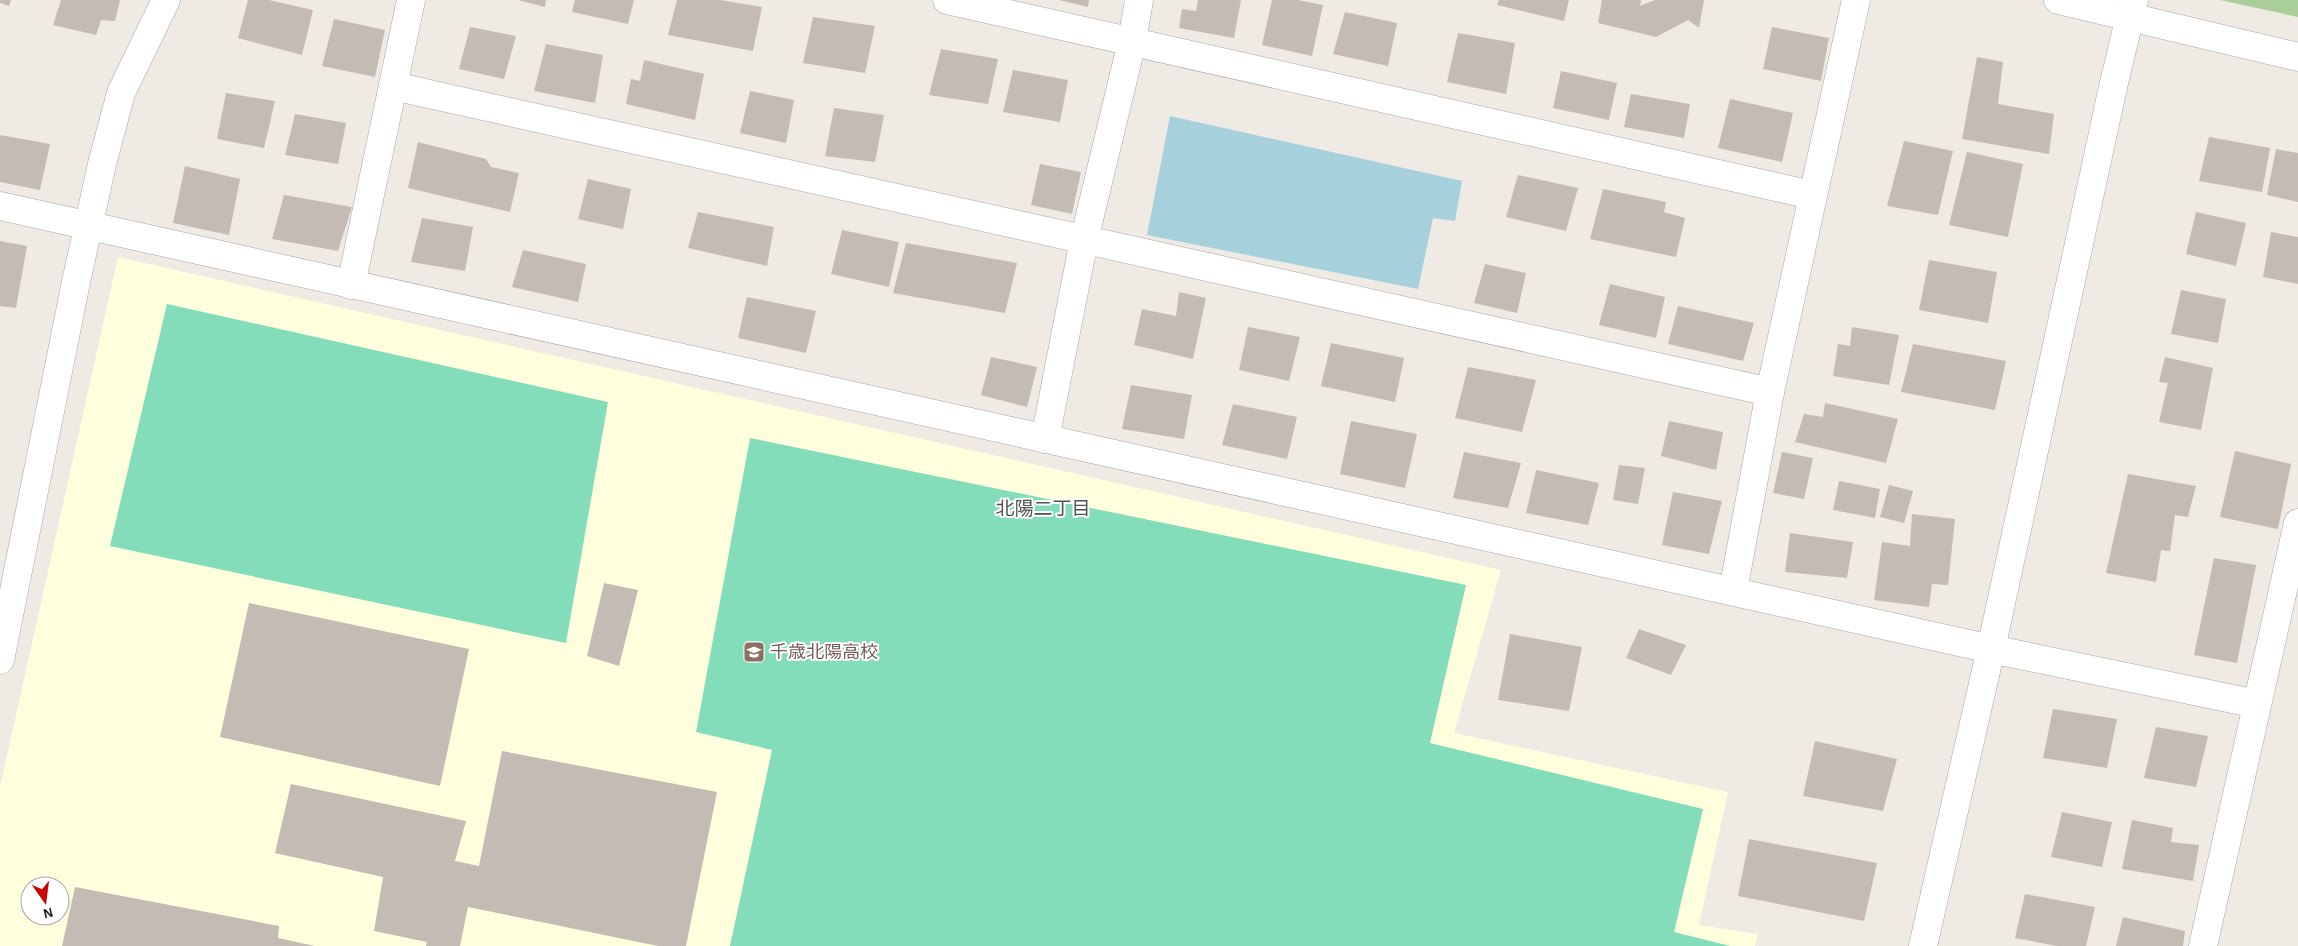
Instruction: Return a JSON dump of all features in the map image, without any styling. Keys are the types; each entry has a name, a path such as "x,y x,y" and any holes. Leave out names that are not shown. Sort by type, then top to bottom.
{"street":[{"path":"0,660 88,226 121,93 166,0"},
{"path":"351,285 411,0"},
{"path":"947,0 1812,196"},
{"path":"1045,439 1084,240 1132,42 1139,0"},
{"path":"1733,591 1770,392 1856,0"},
{"path":"2058,0 2132,8 2298,56"},
{"path":"1923,946 1991,649 2132,8"},
{"path":"393,86 1770,392"},
{"path":"0,206 1991,649 2258,704"},
{"path":"2203,946 2298,523"}],"shaded area":[{"name":"千歳北陽高校","path":"118,257 1501,570 1454,733 1728,792 1699,925 1758,934 1755,946 0,946 0,787"}],"green space":[{"path":"2220,0 2298,0 2298,17"},
{"path":"167,304 608,402 566,643 110,546"},
{"path":"750,438 1466,585 1430,743 1703,809 1674,932 1730,946 730,946 772,750 696,732"}],"water":[{"path":"1170,116 1462,181 1455,221 1433,218 1418,289 1147,235"}],"building":[{"path":"0,0 11,0 9,6 0,3"},
{"path":"61,0 120,0 115,21 101,20 96,35 53,25"},
{"path":"248,0 269,0 313,10 302,55 238,38"},
{"path":"518,0 546,0 545,7"},
{"path":"575,0 634,0 628,24 572,12"},
{"path":"677,0 720,0 762,7 753,51 668,35"},
{"path":"1059,0 1089,0 1088,7"},
{"path":"1198,0 1241,0 1234,38 1179,28 1182,9 1196,11"},
{"path":"1272,0 1298,0 1323,5 1312,56 1262,45"},
{"path":"1499,0 1569,0 1564,21 1497,5"},
{"path":"1602,0 1641,0 1640,6 1655,0 1704,0 1699,28 1688,20 1656,37 1598,23"},
{"path":"1345,12 1397,23 1388,66 1333,54"},
{"path":"813,17 875,26 865,73 803,63"},
{"path":"334,19 385,30 375,77 322,66"},
{"path":"470,27 516,36 504,79 459,69"},
{"path":"1772,27 1829,38 1821,81 1763,69"},
{"path":"1458,33 1515,43 1506,94 1447,82"},
{"path":"546,44 603,55 595,103 534,91"},
{"path":"941,49 998,59 988,104 929,95"},
{"path":"1977,57 2003,62 1998,104 2054,114 2049,154 1962,139"},
{"path":"644,60 704,74 695,120 626,104 631,79 640,81"},
{"path":"1013,70 1068,80 1060,122 1003,112"},
{"path":"1561,71 1617,83 1609,120 1553,108"},
{"path":"750,91 794,100 786,143 740,133"},
{"path":"226,93 275,101 264,148 217,139"},
{"path":"1631,94 1690,104 1684,138 1624,127"},
{"path":"1730,99 1793,113 1782,162 1718,148"},
{"path":"834,108 884,115 875,162 825,156"},
{"path":"295,114 346,123 338,164 285,155"},
{"path":"0,135 50,144 40,190 0,182"},
{"path":"2209,137 2270,148 2262,192 2199,181"},
{"path":"1904,141 1953,151 1938,215 1887,206"},
{"path":"418,142 486,159 491,167 519,173 510,212 408,188"},
{"path":"2276,149 2298,153 2298,202 2267,195"},
{"path":"1967,152 2023,164 2008,237 1949,225"},
{"path":"1040,164 1081,172 1072,214 1031,205"},
{"path":"185,166 240,179 229,235 173,223"},
{"path":"1518,175 1578,188 1566,231 1506,217"},
{"path":"588,179 631,189 623,229 578,219"},
{"path":"1603,189 1666,202 1664,212 1685,218 1676,257 1590,239"},
{"path":"284,195 352,207 338,251 272,239"},
{"path":"698,212 774,227 767,266 688,248"},
{"path":"2196,212 2246,223 2236,266 2186,254"},
{"path":"422,218 473,227 465,271 411,262"},
{"path":"842,230 899,242 889,287 831,274"},
{"path":"2271,232 2298,237 2298,284 2263,277"},
{"path":"0,241 27,246 16,308 0,306"},
{"path":"906,243 1017,263 1005,313 893,293"},
{"path":"523,250 586,264 578,302 512,287"},
{"path":"1929,260 1997,272 1988,323 1919,310"},
{"path":"1485,264 1526,273 1517,313 1474,303"},
{"path":"1610,284 1665,297 1656,338 1599,325"},
{"path":"2181,290 2226,299 2218,343 2171,334"},
{"path":"1179,292 1206,298 1193,359 1134,345 1142,309 1176,316"},
{"path":"747,297 816,311 806,353 738,338"},
{"path":"1678,306 1754,323 1743,361 1668,344"},
{"path":"1248,327 1300,337 1289,381 1239,370"},
{"path":"1852,327 1899,335 1889,385 1833,376 1838,344 1850,346"},
{"path":"1331,343 1404,358 1395,402 1321,386"},
{"path":"1913,344 2006,361 1995,410 1901,392"},
{"path":"991,357 1037,367 1027,407 981,395"},
{"path":"2165,357 2213,368 2201,430 2159,422 2168,383 2159,382"},
{"path":"1468,367 1536,380 1522,432 1455,418"},
{"path":"1131,385 1192,395 1184,439 1122,429"},
{"path":"1825,403 1898,419 1886,463 1795,442 1804,414 1823,417"},
{"path":"1233,404 1297,417 1287,459 1222,445"},
{"path":"1351,421 1417,434 1405,488 1340,474"},
{"path":"1669,421 1723,432 1716,470 1661,456"},
{"path":"2235,451 2291,464 2278,529 2220,517"},
{"path":"1464,452 1521,463 1508,508 1453,498"},
{"path":"1782,452 1813,458 1804,499 1773,493"},
{"path":"1619,465 1645,468 1638,504 1613,500"},
{"path":"1536,470 1599,483 1588,525 1526,513"},
{"path":"2128,474 2196,486 2188,517 2175,515 2170,551 2161,550 2156,582 2106,573"},
{"path":"1839,481 1880,489 1875,518 1833,510"},
{"path":"1889,485 1913,491 1904,523 1880,517"},
{"path":"1673,492 1722,501 1709,554 1662,545"},
{"path":"1912,514 1955,519 1948,585 1932,584 1929,607 1874,600 1882,542 1910,546"},
{"path":"1790,533 1853,542 1847,578 1785,572"},
{"path":"2214,558 2256,565 2237,663 2194,655"},
{"path":"604,583 638,590 619,666 587,656"},
{"path":"249,603 469,649 440,786 220,737"},
{"path":"1639,629 1686,645 1671,675 1626,658"},
{"path":"1510,634 1582,647 1569,711 1498,700"},
{"path":"2053,709 2117,719 2107,768 2043,758"},
{"path":"2156,727 2208,736 2196,787 2144,778"},
{"path":"1815,741 1897,759 1883,811 1803,796"},
{"path":"502,751 717,792 686,946 658,946 468,907 460,946 426,946 427,942 374,931 383,877 275,853 291,784 466,821 455,861 479,866"},
{"path":"2062,812 2112,822 2102,867 2051,857"},
{"path":"2132,820 2173,828 2171,842 2199,845 2193,881 2122,869"},
{"path":"1749,839 1877,863 1864,921 1738,896"},
{"path":"75,887 279,926 278,938 315,946 62,946 66,926 70,926 70,910"},
{"path":"2025,894 2095,907 2086,946 2057,946 2015,938"},
{"path":"2123,917 2185,931 2183,946 2116,946"}],"place":[{"name":"千歳北陽高校","path":"754,652"}],"district":[{"name":"北陽二丁目","path":"1043,508"}]}
